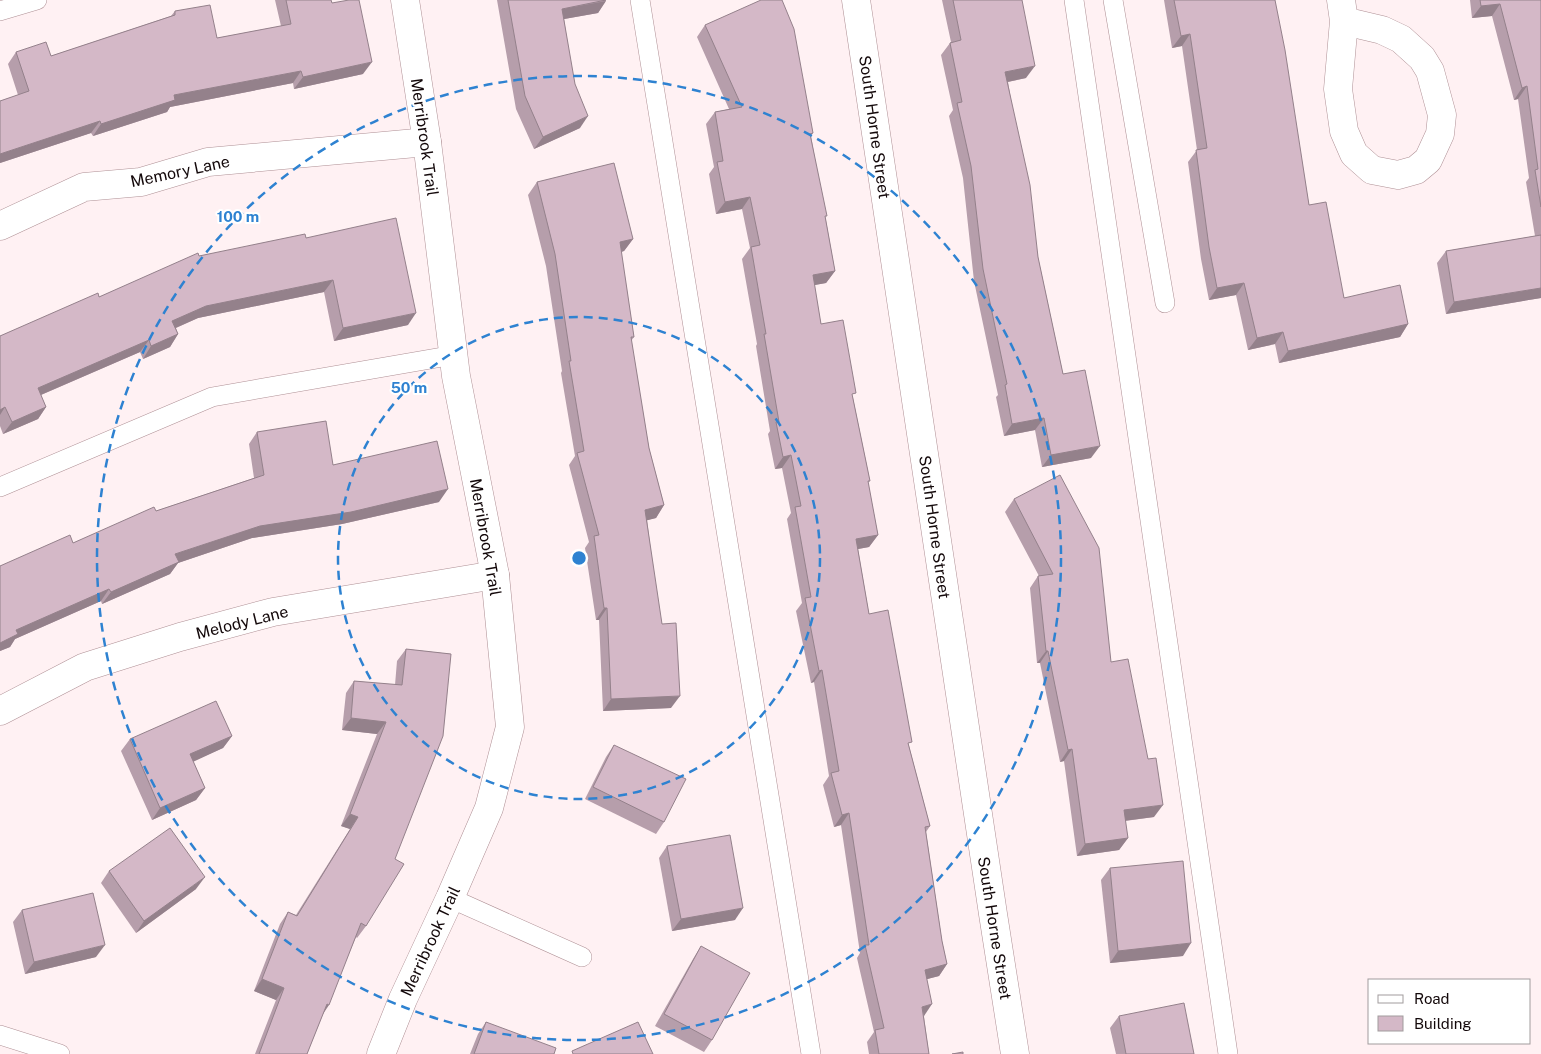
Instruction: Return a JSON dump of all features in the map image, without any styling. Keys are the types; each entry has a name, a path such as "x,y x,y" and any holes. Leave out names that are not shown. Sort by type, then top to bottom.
{"street":[{"name":"Merribrook Trail","path":"381,1054 403,999 450,898 488,808 510,727 496,575 456,376 427,142 405,0"},
{"name":"South Horne Street","path":"856,0 1015,1054"},
{"path":"1343,10 1401,39 1422,58 1430,72 1442,115 1440,134 1428,160 1416,170 1398,175 1372,170 1354,154 1344,132 1338,89 1343,10"},
{"name":"Memory Lane","path":"0,226 84,187 141,182 208,162 427,142"},
{"name":"Melody Lane","path":"0,710 85,668 180,637 273,612 496,575"}],"lane":[{"path":"0,11 37,0"},
{"path":"640,0 811,1054"},
{"path":"1074,0 1228,1054"},
{"path":"1113,0 1165,303"},
{"path":"0,487 212,397 454,355"},
{"path":"450,898 582,957"},
{"path":"0,1035 60,1054"}],"building":[{"path":"286,0 331,0 332,3 359,0 372,62 303,77 301,71 174,95 175,100 101,124 100,121 0,154 0,101 29,91 16,52 46,42 51,56 175,15 175,11 210,5 217,38 291,24"},
{"path":"508,0 606,0 562,9 575,84 588,116 543,137 525,96"},
{"path":"761,0 782,0 794,29 813,133 810,134 827,216 825,216 835,271 813,275 821,324 843,320 856,393 852,394 870,481 868,481 878,535 856,539 869,614 888,610 912,742 908,743 930,826 925,827 947,964 925,970 932,1004 922,1007 929,1054 879,1054 875,1030 884,1028 865,945 869,945 849,813 842,815 831,773 839,771 822,670 819,671 805,598 811,597 795,507 801,506 791,455 783,457 776,422 779,422 751,247 760,245 750,197 725,202 717,162 723,161 715,112 742,107 705,25"},
{"path":"953,0 1022,0 1035,66 1005,72 1030,185 1038,257 1063,374 1085,370 1100,446 1051,455 1044,418 1012,424 1005,385 1007,384 983,269 971,166 957,103 962,102 950,43 961,40"},
{"path":"1174,0 1275,0 1285,50 1309,205 1326,202 1344,298 1400,285 1408,324 1288,351 1283,332 1257,338 1244,283 1217,288 1209,247 1196,150 1207,148 1190,34 1181,36"},
{"path":"1480,0 1541,0 1541,207 1535,170 1538,169 1527,86 1522,88 1500,4 1481,6"},
{"path":"614,163 633,239 620,242 634,337 631,337 649,448 664,505 645,510 662,624 676,623 680,696 611,699 607,608 604,608 594,536 599,535 577,453 584,451 569,361 571,361 555,254 537,182"},
{"path":"396,218 416,313 343,328 333,280 206,306 172,321 178,334 151,346 149,340 38,388 46,407 12,422 5,407 0,410 0,336 98,293 99,297 198,253 199,256 305,234 306,238"},
{"path":"1541,235 1541,288 1454,302 1446,251"},
{"path":"326,421 333,465 437,441 448,489 351,512 260,526 175,554 179,562 111,592 109,589 16,630 18,634 0,643 0,566 70,535 73,543 154,507 156,511 264,475 257,432"},
{"path":"1060,475 1099,548 1111,662 1128,659 1148,759 1156,758 1163,805 1124,810 1128,838 1085,844 1072,749 1068,750 1048,651 1046,651 1038,576 1053,574 1014,499"},
{"path":"406,649 451,654 443,736 395,859 404,864 366,926 361,923 329,1005 327,1004 307,1054 259,1054 284,988 262,979 288,912 297,916 358,817 350,814 386,722 351,718 354,681 402,685"},
{"path":"216,701 232,736 190,754 205,788 160,808 130,739"},
{"path":"614,745 686,779 664,822 593,787"},
{"path":"170,828 205,877 144,921 109,871"},
{"path":"730,835 743,908 681,919 667,846"},
{"path":"1183,861 1191,943 1118,951 1110,868"},
{"path":"93,893 105,945 34,962 22,910"},
{"path":"701,946 750,973 712,1040 664,1014"},
{"path":"1184,1003 1194,1054 1126,1054 1119,1016"},
{"path":"486,1022 556,1048 554,1054 474,1054"},
{"path":"638,1022 653,1054 573,1054 572,1051"}]}
